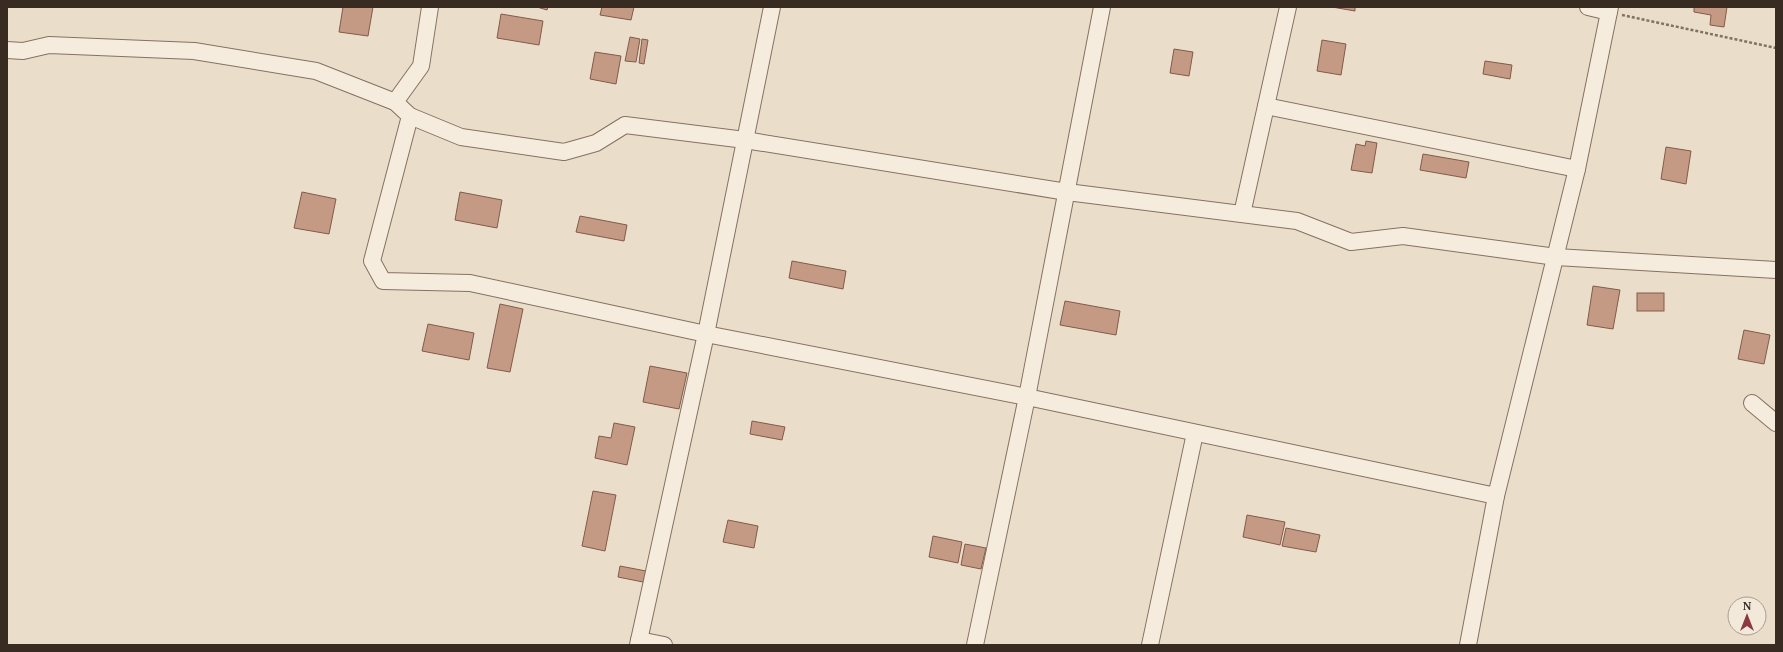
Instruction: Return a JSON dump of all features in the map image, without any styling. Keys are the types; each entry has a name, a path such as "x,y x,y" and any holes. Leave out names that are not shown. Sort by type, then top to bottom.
{"street":[{"path":"395,102 421,66 430,7"},
{"path":"664,645 638,642 706,334 772,7"},
{"path":"975,645 1027,397 1102,7"},
{"path":"1242,214 1288,7"},
{"path":"1468,645 1496,496 1577,169 1609,10 1588,7"},
{"path":"7,50 23,51 49,45 194,51 316,71 395,102 410,116 461,137 564,152 596,142 625,125 745,140 1067,192 1297,221 1351,242 1403,236 1556,257 1776,270"},
{"path":"1266,106 1577,169"},
{"path":"410,116 372,261 383,281 470,284 706,334 1027,397 1496,496"},
{"path":"1752,403 1776,423"},
{"path":"1150,645 1194,433"}],"path":[{"path":"1609,10 1776,48"}],"building":[{"path":"343,7 373,7 368,36 339,32"},
{"path":"537,7 548,7 547,10"},
{"path":"602,7 634,7 631,20 600,15"},
{"path":"1332,7 1355,7 1355,11"},
{"path":"1694,7 1727,7 1724,27 1710,25 1711,15 1694,12"},
{"path":"501,14 543,21 539,45 497,38"},
{"path":"630,37 640,39 636,62 625,61"},
{"path":"642,39 648,40 644,64 639,63"},
{"path":"1322,40 1346,44 1341,75 1317,71"},
{"path":"1174,49 1193,52 1189,76 1170,73"},
{"path":"595,52 621,56 616,84 590,79"},
{"path":"1485,61 1512,65 1510,79 1483,74"},
{"path":"1366,141 1377,143 1372,173 1351,170 1356,144 1365,146"},
{"path":"1666,147 1691,151 1686,184 1661,179"},
{"path":"1423,154 1469,162 1466,178 1420,170"},
{"path":"302,192 336,199 329,234 294,228"},
{"path":"460,192 502,200 497,228 455,220"},
{"path":"580,216 627,225 624,241 576,232"},
{"path":"792,261 846,271 843,289 789,278"},
{"path":"1593,286 1620,290 1613,329 1587,325"},
{"path":"1637,293 1664,293 1664,311 1637,311"},
{"path":"1065,301 1120,311 1116,335 1060,325"},
{"path":"500,304 523,309 510,372 487,368"},
{"path":"428,324 474,333 469,360 422,351"},
{"path":"1744,330 1770,335 1764,364 1738,359"},
{"path":"650,366 687,373 679,409 643,402"},
{"path":"752,421 785,427 782,440 750,434"},
{"path":"614,423 635,427 627,465 595,458 599,436 611,438"},
{"path":"593,491 616,495 605,551 582,546"},
{"path":"1247,515 1285,522 1280,545 1243,537"},
{"path":"728,520 758,526 754,548 723,542"},
{"path":"1286,528 1320,535 1316,552 1282,546"},
{"path":"933,536 962,542 958,563 929,557"},
{"path":"965,544 986,548 981,569 961,565"},
{"path":"620,566 646,571 643,582 618,577"}]}
